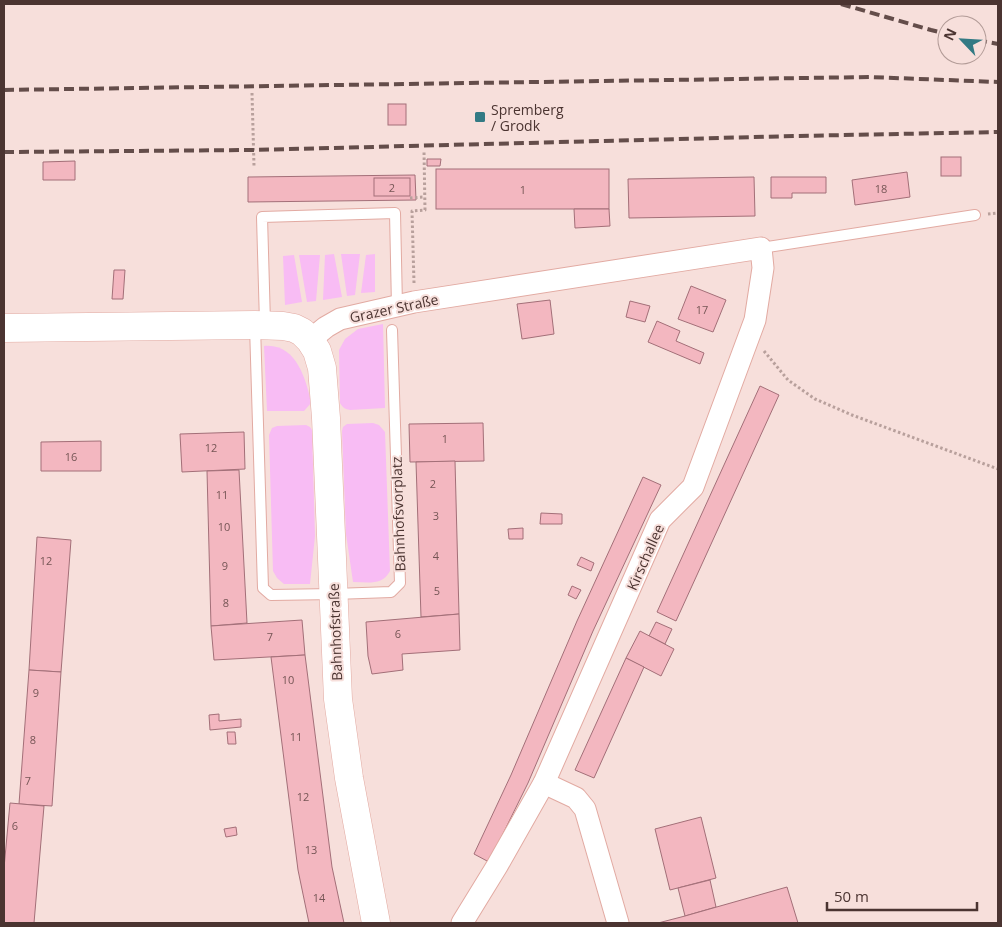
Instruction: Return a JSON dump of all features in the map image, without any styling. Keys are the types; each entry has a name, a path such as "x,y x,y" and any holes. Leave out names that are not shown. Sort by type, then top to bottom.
{"street":[{"name":"Grazer Straße","path":"310,340 340,319 406,304 761,248"},
{"name":"Kirschallee","path":"462,923 544,783 660,520 692,487 755,320 763,268 761,248"},
{"path":"4,328 259,332 283,326 302,332 310,340"},
{"name":"Bahnhofstraße","path":"310,340 318,351 322,368 326,418 338,699 349,778 376,923"},
{"path":"544,783 576,798 585,809 618,923"}],"lane":[{"name":"Bahnhofsvorplatz","path":"392,330 400,582 391,592 271,595 263,588 259,332 262,217 395,213 406,304"},
{"path":"761,248 975,215"}],"path":[{"path":"252,93 254,166"},
{"path":"406,304 412,210 424,210 424,151"},
{"path":"410,198 424,197"},
{"path":"755,320 764,352 788,380 815,399 852,415 998,468"}],"shaded area":[{"path":"334,254 342,297 323,300 325,255"},
{"path":"341,254 360,254 355,295 347,296"},
{"path":"375,254 375,292 361,293 366,255"},
{"path":"294,255 302,302 285,305 283,256"},
{"path":"299,255 320,255 316,301 307,302"},
{"path":"383,324 385,408 345,409 340,403 339,350 345,339 358,329"},
{"path":"264,346 284,350 298,364 311,403 304,411 267,411"},
{"path":"373,423 379,425 385,432 390,571 387,576 379,581 353,582 346,534 342,431 343,427 347,424"},
{"path":"306,425 312,430 315,536 310,584 284,584 273,571 269,435 272,428 277,426"}],"building":[{"path":"388,104 406,104 406,125 388,125"},
{"path":"941,157 961,157 961,176 941,176"},
{"path":"427,159 441,159 440,166 427,166"},
{"path":"75,161 75,180 43,180 43,162"},
{"path":"436,169 609,169 609,209 436,209"},
{"path":"907,172 910,197 855,205 852,180"},
{"path":"415,175 416,200 248,202 248,177"},
{"path":"754,177 755,216 629,218 628,179"},
{"path":"771,177 826,177 826,193 792,193 792,198 771,198"},
{"path":"374,178 410,178 410,196 374,196"},
{"path":"574,209 609,209 610,226 575,228"},
{"path":"114,270 125,270 123,299 112,299"},
{"path":"691,286 726,300 713,332 678,319"},
{"path":"550,300 554,334 522,339 517,304"},
{"path":"630,301 650,306 645,322 626,317"},
{"path":"657,321 680,331 676,341 704,353 700,364 648,342"},
{"path":"760,386 779,395 676,621 657,612"},
{"path":"483,423 484,461 410,462 409,424"},
{"path":"244,432 245,469 182,472 180,434"},
{"path":"101,441 101,471 41,471 41,442"},
{"path":"455,461 459,614 421,617 416,462"},
{"path":"239,470 247,623 211,626 207,471"},
{"path":"643,477 661,485 593,631 528,783 489,862 474,854"},
{"path":"541,513 562,514 562,524 540,524"},
{"path":"523,528 523,539 509,539 508,529"},
{"path":"37,537 71,540 61,672 29,670"},
{"path":"581,557 594,563 591,571 577,565"},
{"path":"572,586 581,590 576,599 568,595"},
{"path":"459,614 460,650 402,654 403,670 372,674 368,656 366,622"},
{"path":"302,620 305,655 214,660 211,626"},
{"path":"656,622 672,629 665,644 649,636"},
{"path":"640,631 674,649 661,676 626,658"},
{"path":"305,655 332,867 344,923 309,923 298,870 271,657"},
{"path":"626,658 644,667 594,778 575,770"},
{"path":"29,670 61,672 52,806 19,804"},
{"path":"219,714 219,721 241,719 241,727 210,730 209,715"},
{"path":"227,732 235,732 236,744 228,744"},
{"path":"10,803 44,806 34,923 4,923 4,868"},
{"path":"701,817 716,878 670,890 655,829"},
{"path":"236,827 237,835 226,837 224,829"},
{"path":"710,880 716,907 685,916 678,888"},
{"path":"787,887 798,923 658,923 685,916"}],"railway":[{"path":"841,4 937,32"},
{"path":"987,42 998,44"},
{"path":"4,90 870,77 998,82"},
{"path":"4,152 253,150 998,132"}],"place":[{"name":"Spremberg / Grodk","path":"480,117"}]}
